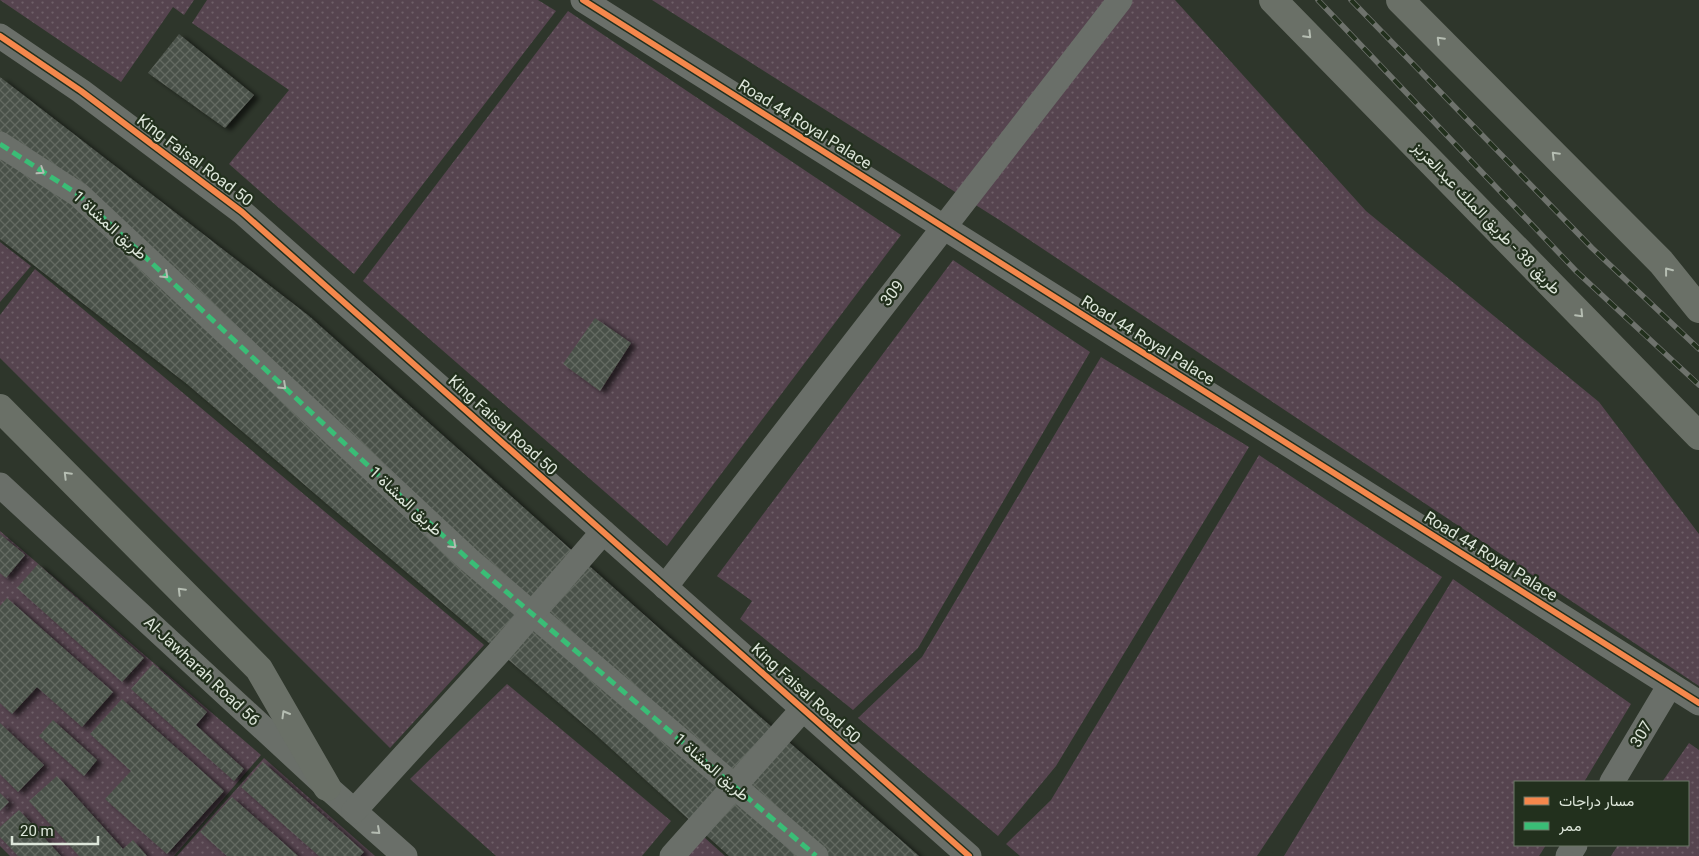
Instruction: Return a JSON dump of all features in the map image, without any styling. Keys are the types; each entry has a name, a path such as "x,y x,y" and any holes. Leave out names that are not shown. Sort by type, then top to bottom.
{"main road":[{"name":"طريق 38 - طريق الملك عبدالعزيز","path":"1273,0 1699,436"},
{"path":"1400,0 1661,262 1699,309"},
{"path":"0,408 259,669 327,787"}],"street":[{"name":"Road 44 Royal Palace","path":"582,0 1699,703"},
{"name":"309","path":"665,587 1120,0"},
{"name":"King Faisal Road 50","path":"0,36 81,91 242,212 969,856"},
{"name":"طريق المشاة 1","path":"0,144 79,195 468,559 816,856"},
{"name":"Al-Jawharah Road 56","path":"0,485 327,787 405,856"},
{"path":"354,811 499,652 603,532"},
{"name":"307","path":"1613,781 1670,685"},
{"path":"672,856 803,709"}],"shaded area":[{"path":"0,0 194,0 184,15 173,7 121,82"},
{"path":"207,0 538,0 556,11 354,274 229,164 289,90 192,23"},
{"path":"652,0 1175,0 1366,211 1599,402 1699,534 1699,686 1001,221"},
{"path":"568,11 901,235 667,546 363,281"},
{"path":"0,242 31,266 0,302"},
{"path":"953,260 1090,352 918,648 853,710 740,619 752,601 717,576"},
{"path":"35,269 484,645 390,748 0,358 0,315"},
{"path":"1101,357 1249,447 1056,766 998,836 858,718 922,657"},
{"path":"1259,455 1442,577 1257,856 1020,856 1006,844 1051,800"},
{"path":"0,531 261,755 174,856 10,856 0,846"},
{"path":"1453,579 1631,704 1585,781 1514,781 1514,846 1545,846 1539,856 1284,856"},
{"path":"507,684 671,821 642,856 496,856 410,779"},
{"path":"1689,743 1699,750 1699,856 1611,856 1617,846 1689,846 1689,781 1663,781"},
{"path":"264,758 375,856 177,856"},
{"path":"704,837 725,856 685,856"}],"building":[{"path":"179,34 254,95 225,128 148,73"},
{"path":"0,77 309,316 660,629 919,856 729,856 594,733 187,384 0,239"},
{"path":"595,318 631,343 600,391 563,364"},
{"path":"0,534 25,555 6,578 0,573"},
{"path":"38,564 144,658 122,682 17,588"},
{"path":"7,598 113,692 82,727 37,687 12,714 0,703 0,606"},
{"path":"153,664 207,712 196,725 244,769 234,781 131,689"},
{"path":"122,699 224,791 167,854 105,799 131,771 90,734"},
{"path":"53,720 97,760 84,776 39,736"},
{"path":"0,723 44,765 18,792 0,774"},
{"path":"263,762 364,852 360,856 319,856 241,787"},
{"path":"57,776 123,849 133,840 147,856 79,856 29,801"},
{"path":"0,793 9,802 0,811"},
{"path":"232,797 298,856 227,856 200,832"},
{"path":"19,810 61,856 18,856 0,837 0,827"}],"railway":[{"path":"1318,0 1577,272 1699,385"},
{"path":"1351,0 1592,248 1699,349"}],"marked path":[{"path":"0,144 79,195 468,559 816,856"}],"cycle path":[{"path":"583,0 1699,703"},
{"path":"0,36 81,91 242,212 969,856"}]}
